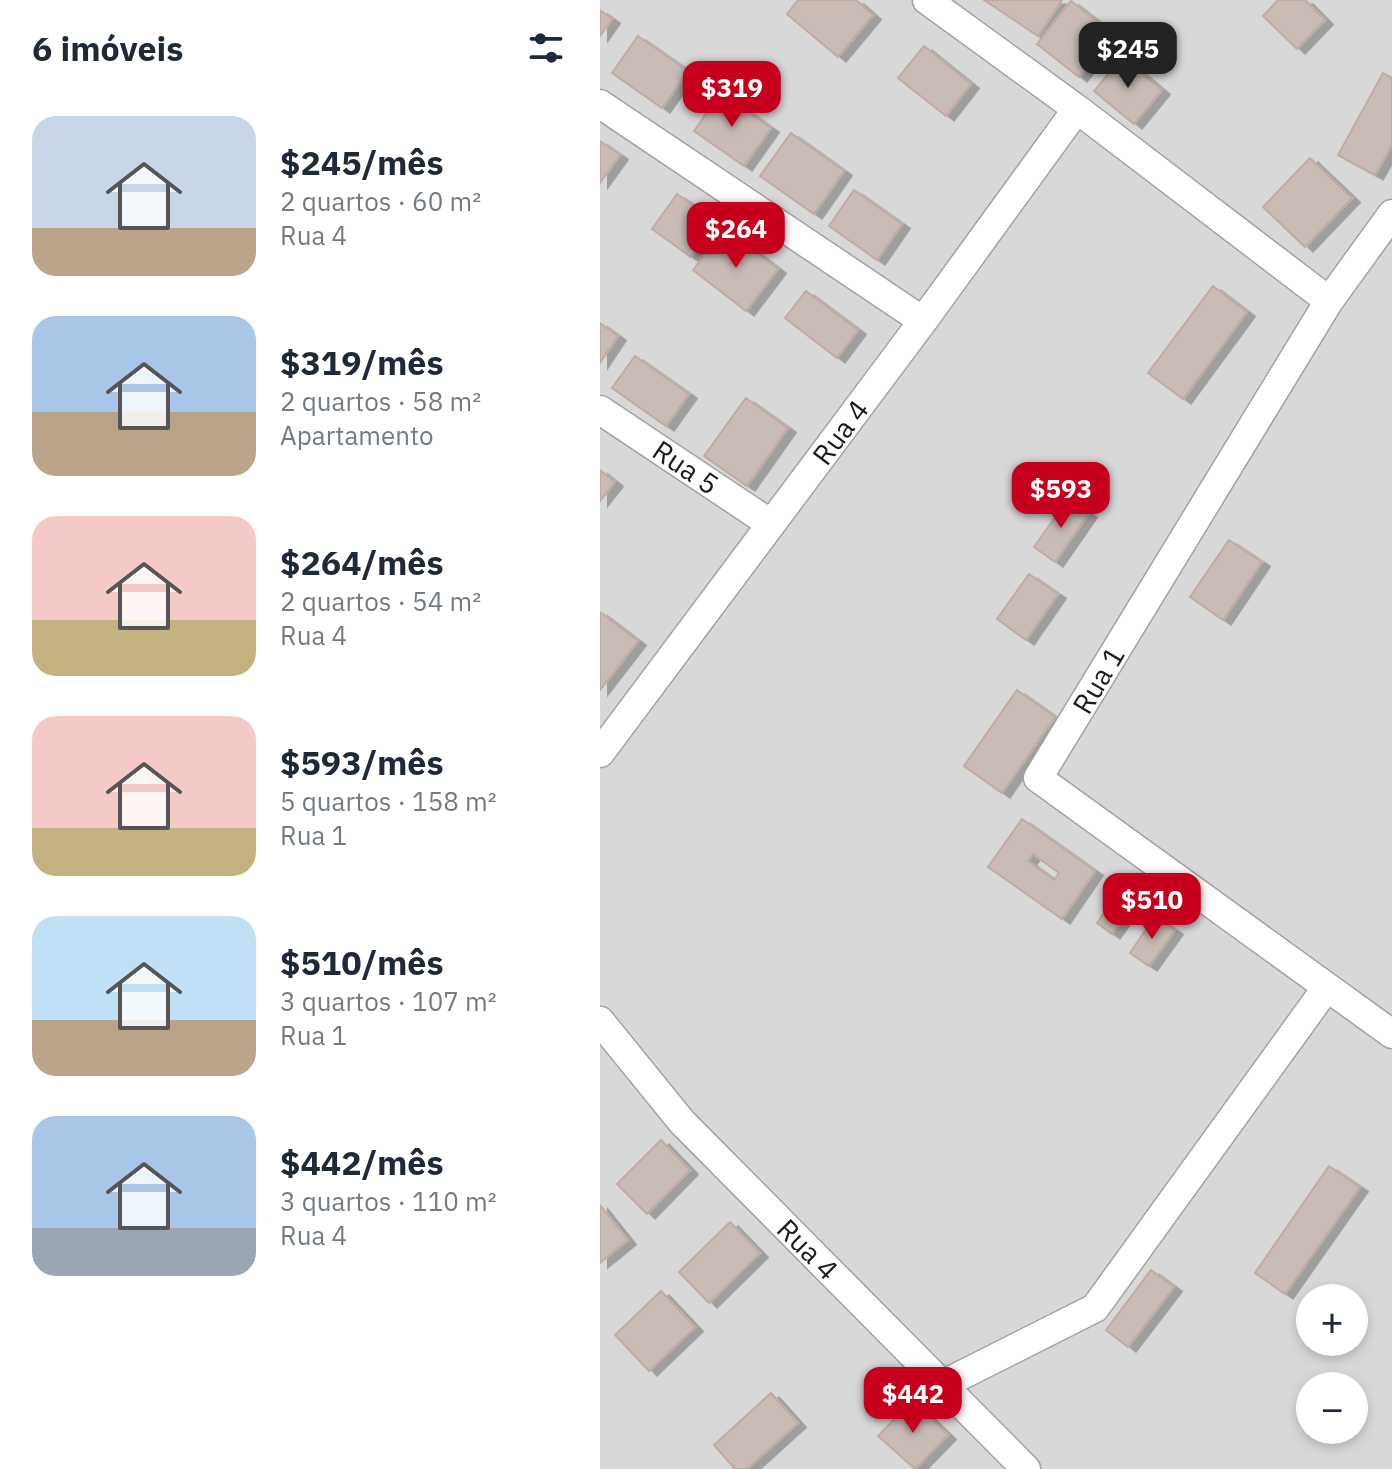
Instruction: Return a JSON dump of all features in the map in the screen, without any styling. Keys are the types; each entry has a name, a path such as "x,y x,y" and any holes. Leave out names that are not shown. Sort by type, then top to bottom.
{"street":[{"path":"927,0 1077,109 1329,301"},
{"path":"600,104 923,321"},
{"name":"Rua 4","path":"601,747 923,321 1077,109"},
{"name":"Rua 1","path":"1392,214 1329,301 1038,778 1392,1034"},
{"name":"Rua 5","path":"600,410 771,524"},
{"path":"942,1385 1095,1308 1327,987"},
{"name":"Rua 4","path":"600,1021 682,1122 1026,1469"}],"shaded area":[{"path":"600,0 1392,0 1392,1469 600,1469"}],"building":[{"path":"798,0 856,0 873,15 838,57 787,14"},
{"path":"984,0 1062,0 1038,36"},
{"path":"1278,0 1305,0 1325,20 1297,49 1263,16"},
{"path":"1071,1 1113,34 1079,77 1037,44"},
{"path":"600,10 612,19 600,36"},
{"path":"638,36 688,71 662,108 612,73"},
{"path":"924,46 971,84 946,116 898,78"},
{"path":"1122,57 1162,90 1134,124 1094,91"},
{"path":"1383,73 1392,78 1392,145 1375,175 1338,155"},
{"path":"721,92 771,128 744,166 694,131"},
{"path":"791,133 844,171 814,214 760,176"},
{"path":"600,141 620,155 600,183"},
{"path":"1310,158 1352,198 1305,247 1263,207"},
{"path":"854,190 902,224 877,260 829,226"},
{"path":"677,194 716,221 691,257 652,229"},
{"path":"725,228 778,269 746,311 693,270"},
{"path":"1213,286 1247,312 1183,399 1148,373"},
{"path":"806,291 858,330 837,358 785,318"},
{"path":"600,323 618,336 600,363"},
{"path":"635,356 689,394 666,426 612,388"},
{"path":"746,398 788,428 747,486 704,456"},
{"path":"600,470 615,482 600,501"},
{"path":"1068,499 1089,513 1055,562 1034,547"},
{"path":"1229,540 1262,562 1223,620 1190,597"},
{"path":"1029,574 1058,594 1026,640 997,619"},
{"path":"600,612 638,641 600,690"},
{"path":"1017,690 1055,717 1002,793 964,766"},
{"path":"1022,819 1095,871 1062,919 988,867","holes":["1033,854 1059,873 1054,880 1028,861"]},
{"path":"1121,888 1137,899 1112,934 1097,923"},
{"path":"1155,916 1175,930 1149,966 1130,953"},
{"path":"661,1140 690,1170 647,1214 617,1184"},
{"path":"1329,1166 1360,1187 1285,1294 1255,1273"},
{"path":"600,1205 628,1240 600,1263"},
{"path":"730,1222 760,1253 709,1303 679,1272"},
{"path":"1151,1270 1174,1287 1128,1347 1106,1330"},
{"path":"661,1291 695,1327 649,1371 615,1335"},
{"path":"771,1393 798,1423 747,1469 735,1469 714,1445"},
{"path":"912,1401 948,1435 915,1469 878,1436"}]}
